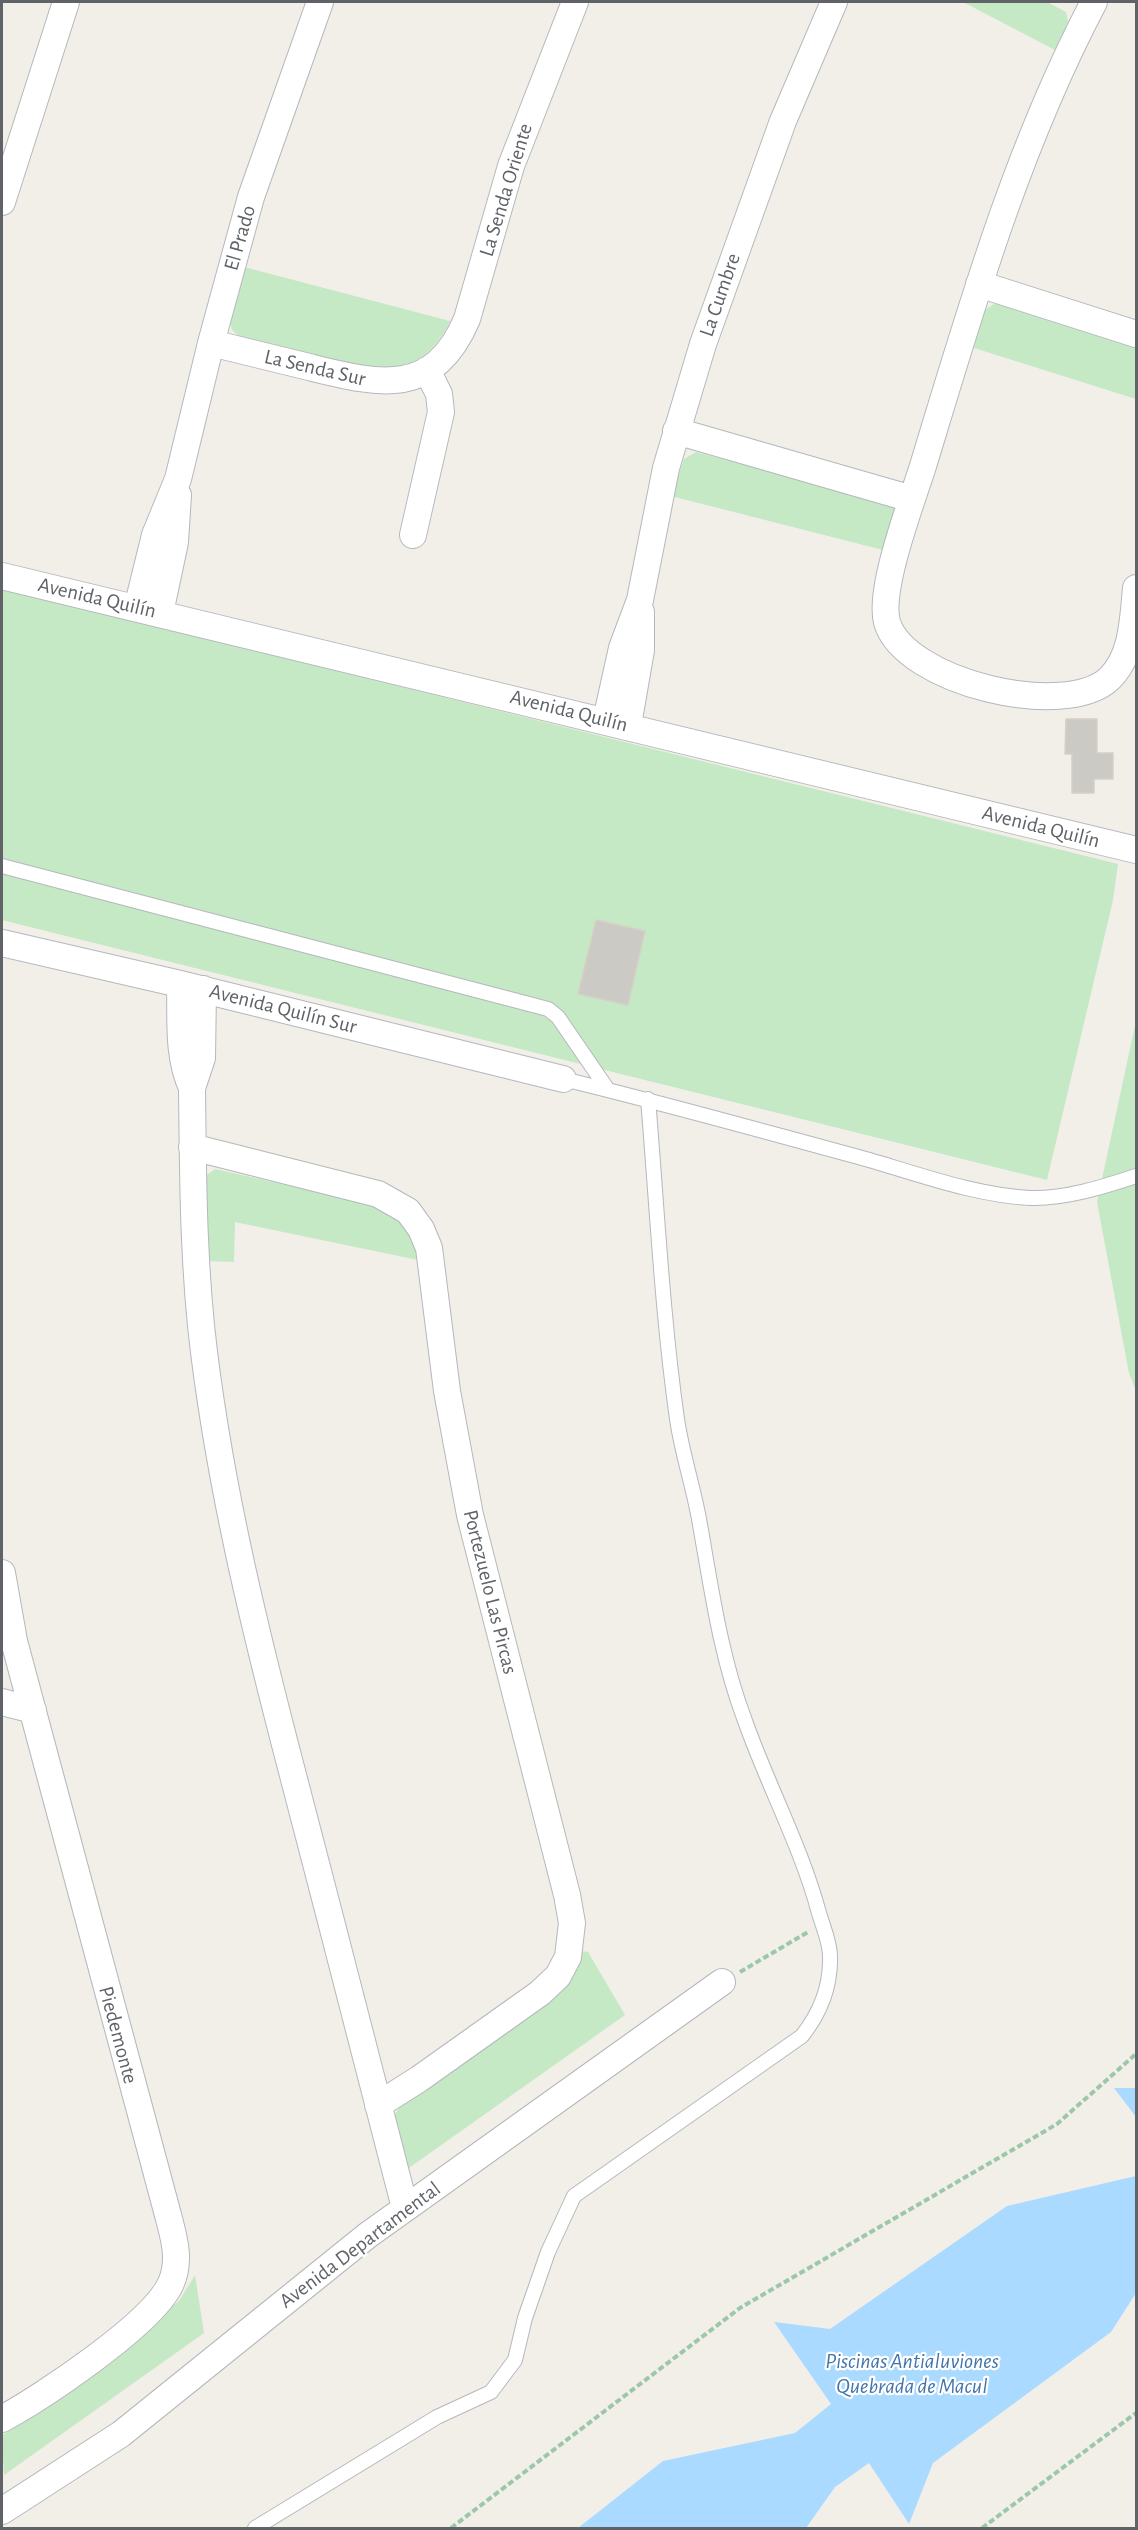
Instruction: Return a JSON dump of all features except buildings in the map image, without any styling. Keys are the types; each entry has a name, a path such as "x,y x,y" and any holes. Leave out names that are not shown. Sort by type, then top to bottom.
{"street":[{"path":"2,202 66,2"},
{"name":"El Prado","path":"148,610 155,535 178,479 211,343 251,197 320,2"},
{"name":"La Senda Oriente","path":"427,370 449,350 467,319 511,166 575,2"},
{"name":"La Cumbre","path":"617,723 641,650 639,600 676,432 754,199 834,2"},
{"path":"1084,5 1027,150 979,284 912,499 888,586 885,613 894,638 905,651 942,672 991,688 1022,694 1057,696 1088,692 1110,677 1125,656 1137,588"},
{"path":"979,284 1137,334"},
{"name":"La Senda Sur","path":"211,343 375,382 404,379 427,370"},
{"path":"413,535 441,412 439,394 427,370"},
{"path":"676,432 912,499"},
{"name":"Avenida Quilín","path":"2,576 1137,850"},
{"name":"Avenida Quilín Sur","path":"2,943 192,987 563,1079"},
{"path":"192,987 202,1058 192,1088 192,1147 199,1315 214,1426 227,1499 275,1706 405,2208"},
{"name":"Portezuelo Las Pircas","path":"192,1147 378,1194 400,1204 421,1229 431,1259 447,1392 470,1515 549,1814 571,1911 571,1947 558,1976 540,1993 419,2079 378,2105"},
{"name":"Piedemonte","path":"2,1573 8,1644 33,1710 168,2215 176,2259 166,2292 143,2318 54,2386 2,2419"},
{"path":"2,1700 33,1710"},
{"name":"Avenida Departamental","path":"2,2511 121,2434 405,2208 722,1982"}],"lane":[{"path":"2,866 548,1009 558,1017 608,1090"},
{"path":"563,1079 648,1099 974,1189 1030,1198 1099,1188 1137,1176"},
{"path":"255,2529 437,2417 491,2392 515,2360 525,2318 548,2252 574,2196 802,2036 818,2017 830,1977 830,1953 822,1924 795,1843 743,1717 719,1634 697,1509 677,1422 660,1264 648,1099"}],"path":[{"path":"722,1982 822,1924"},
{"path":"452,2529 740,2308 1057,2124 1137,2054"},
{"path":"982,2529 1137,2413"}],"green space":[{"path":"963,2 1047,2 1066,12 1069,26 1057,51"},
{"path":"244,267 450,321 442,336 431,349 417,360 401,367 347,364 242,339 232,330 230,321"},
{"path":"996,303 1136,346 1136,399 971,347 983,311"},
{"path":"696,452 891,504 900,514 891,552 671,496 684,459"},
{"path":"2,588 1118,864 1113,900 1047,1180 2,920"},
{"path":"1136,1021 1136,1391 1129,1373 1097,1202"},
{"path":"215,1169 371,1204 390,1214 403,1225 412,1240 418,1260 235,1222 234,1262 209,1261 206,1181 207,1175"},
{"path":"581,1951 588,1952 625,2015 406,2170 393,2117 401,2105"},
{"path":"195,2275 204,2333 4,2475 2,2436 179,2301"}],"water":[{"path":"1114,2088 1136,2088 1136,2117"},
{"name":"Piscinas Antialuviones Quebrada de Macul","path":"1136,2176 1136,2293 1111,2332 933,2463 909,2524 869,2463 835,2487 806,2528 578,2528 663,2461 795,2433 831,2404 774,2322 830,2329 1007,2206"}]}
